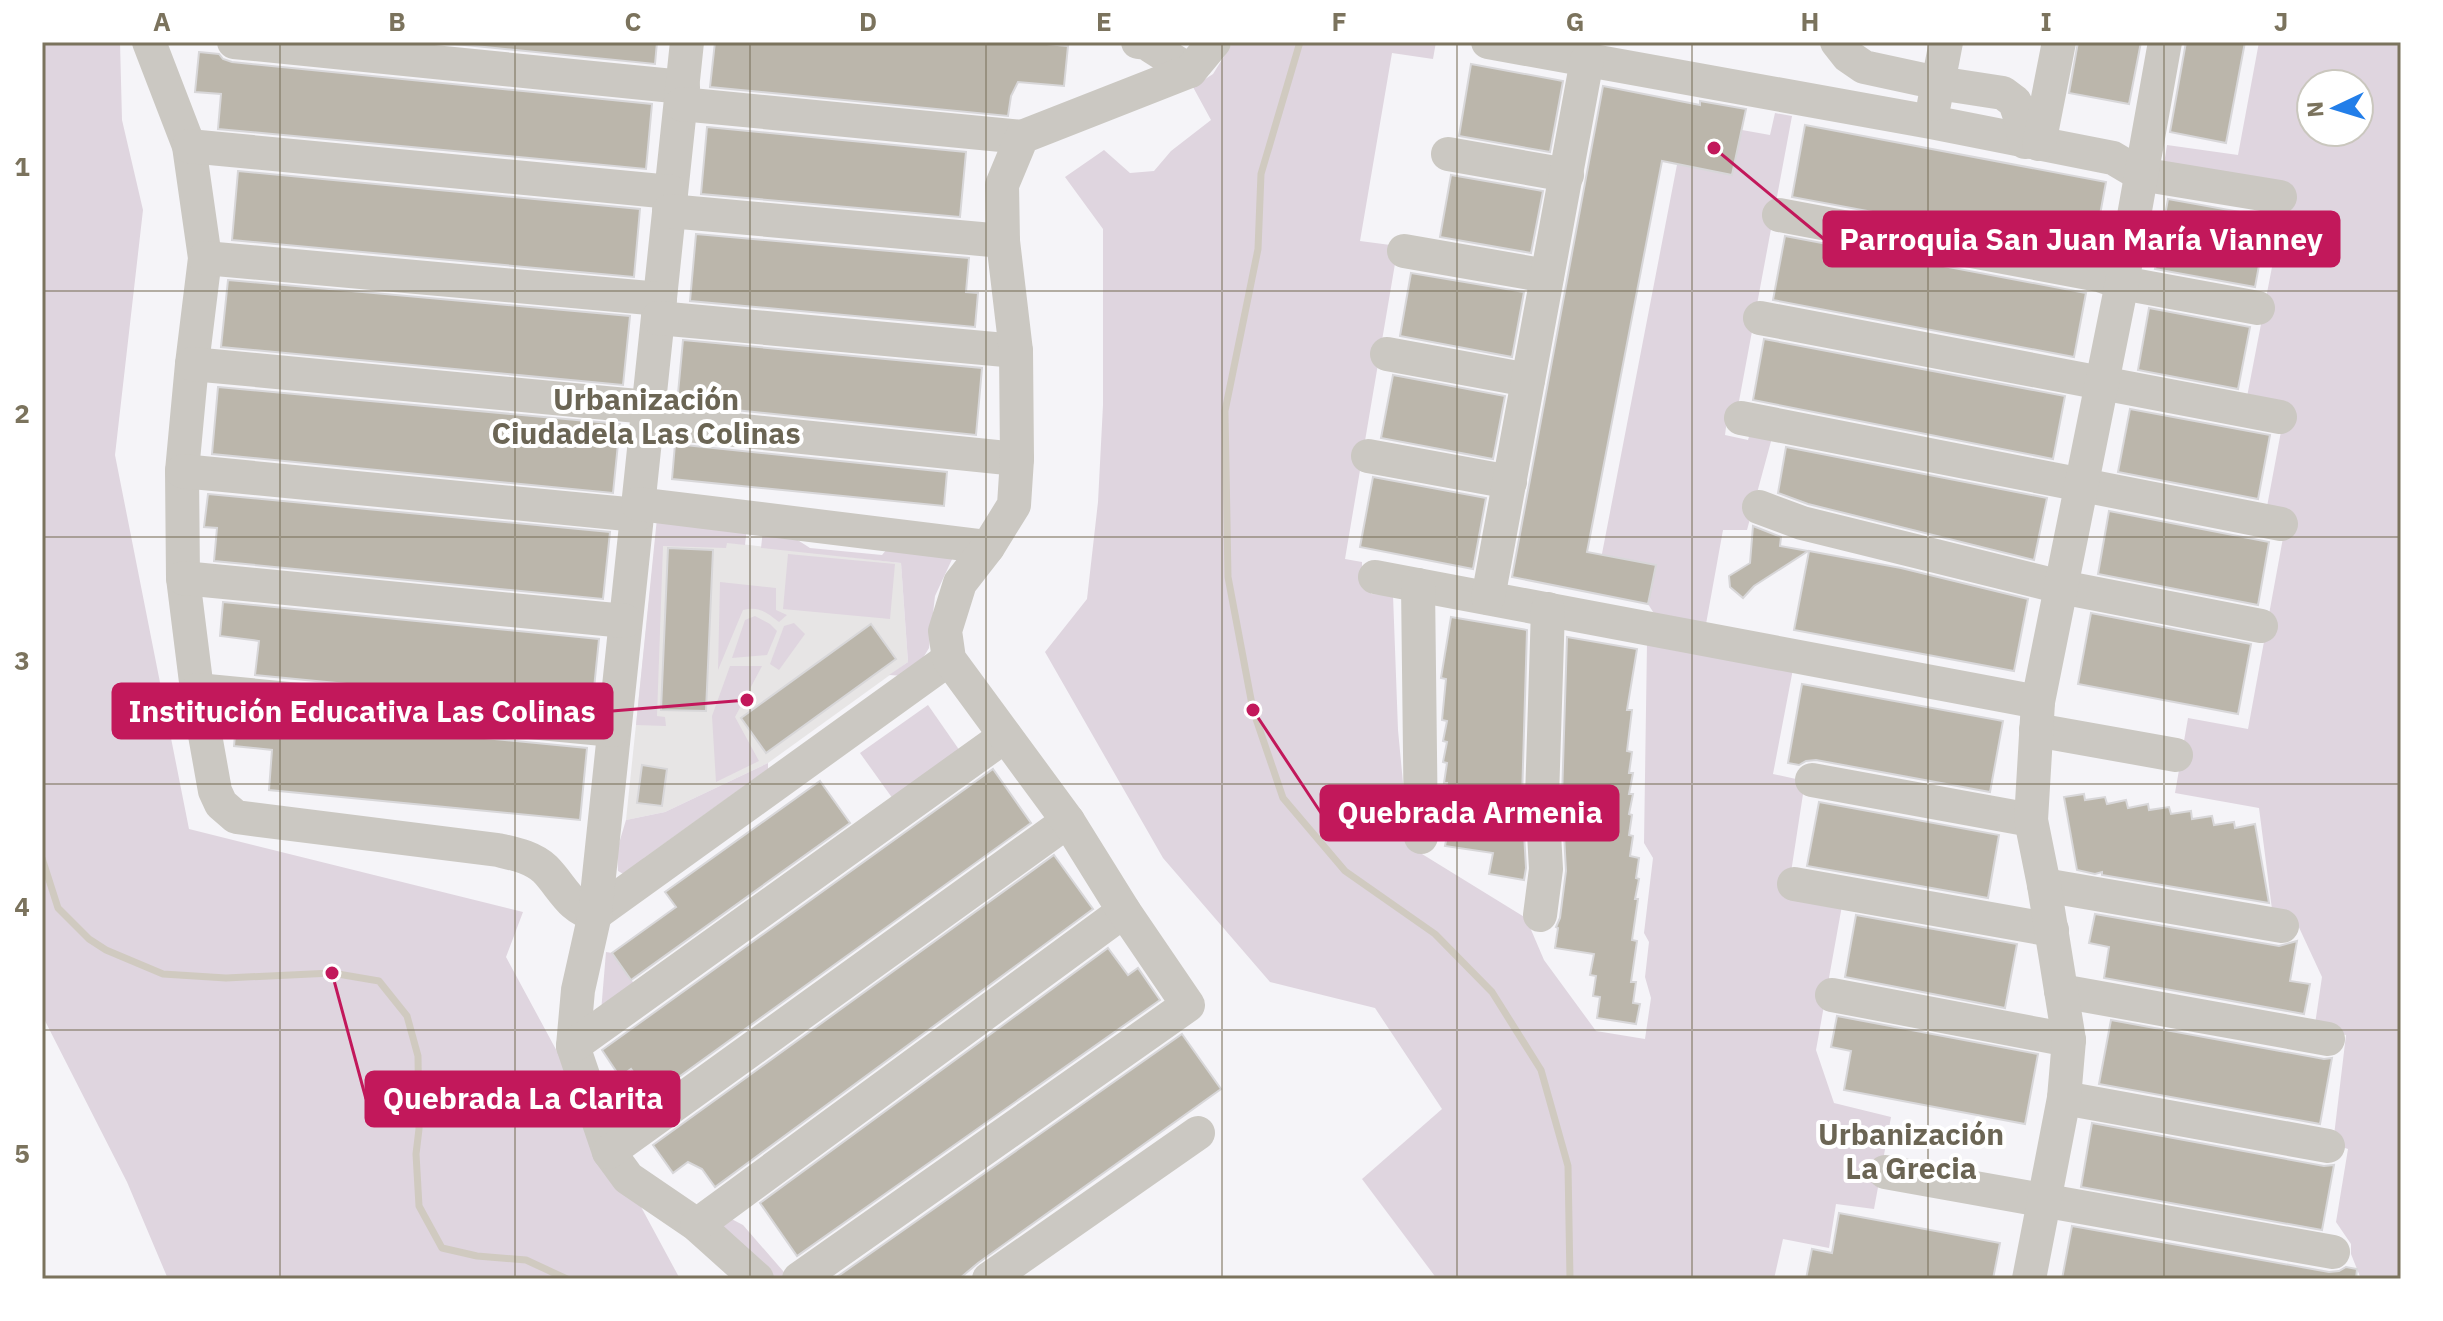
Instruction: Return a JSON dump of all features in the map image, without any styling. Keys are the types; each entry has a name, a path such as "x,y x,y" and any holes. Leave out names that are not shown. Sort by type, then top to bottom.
{"street":[{"path":"149,42 189,146 205,258 182,471 183,578 197,690 215,791 221,804 236,817 498,850 527,857 544,868 575,906 595,914 949,659"},
{"path":"234,42 1022,137"},
{"path":"687,42 595,914 578,990 573,1046 609,1152 628,1178 697,1225 757,1279"},
{"path":"799,1279 1188,1005 1068,821 949,659 945,631 960,583 988,547 1014,505 1017,459 1016,351 1003,241 1002,185 1022,137 1166,52 1214,42"},
{"path":"1488,42 1931,122 2113,158 2140,174 2280,197"},
{"path":"1837,42 1848,56 1864,67 2003,93 2015,102 2032,143"},
{"path":"1931,122 1946,42"},
{"path":"2032,143 2059,42"},
{"path":"2029,1279 2064,1098 2069,1040 2031,820 2037,716 2122,283 2165,42"},
{"path":"1488,598 1587,60"},
{"path":"189,146 1003,241"},
{"path":"1448,154 1567,175"},
{"path":"1779,215 2258,308"},
{"path":"1404,251 1547,276"},
{"path":"205,258 1016,351"},
{"path":"1760,318 2280,417"},
{"path":"1387,354 1528,380"},
{"path":"192,364 648,414 1017,459"},
{"path":"1741,418 2281,524"},
{"path":"1368,456 1510,482"},
{"path":"182,471 637,510 988,547"},
{"path":"1759,507 1802,523 2061,587 2261,626"},
{"path":"1375,577 1548,609 2037,716 2176,755"},
{"path":"183,578 625,621"},
{"path":"1418,585 1421,837"},
{"path":"1540,915 1546,869 1542,798 1548,609"},
{"path":"197,690 613,730"},
{"path":"573,1046 1005,736"},
{"path":"1812,780 2031,820"},
{"path":"609,1152 1068,821"},
{"path":"1794,884 2052,930"},
{"path":"2044,885 2282,926"},
{"path":"697,1225 1124,911"},
{"path":"2061,991 2328,1039"},
{"path":"1832,995 2069,1040"},
{"path":"2064,1098 2328,1146"},
{"path":"989,1279 1198,1133"},
{"path":"1885,1172 2333,1252"}],"shaded area":[{"path":"42,42 120,42 122,120 143,210 115,455 189,829 523,912 506,957 680,1279 168,1279 127,1182 42,1015"},
{"path":"1233,42 1436,42 1433,59 1392,53 1360,241 1398,246 1345,559 1362,562 1362,572 1372,582 1371,594 1393,595 1398,730 1409,846 1526,918 1544,960 1596,1031 1645,1039 1651,998 1645,977 1649,942 1644,933 1653,858 1644,843 1647,643 1793,669 1773,774 1805,781 1788,892 1843,900 1816,1050 1834,1103 1891,1117 1874,1209 1836,1204 1829,1248 1783,1239 1774,1279 1437,1279 1362,1179 1442,1109 1375,1008 1270,982 1163,858 1045,652 1087,599 1098,502 1103,405 1103,229 1065,177 1104,150 1130,173 1154,171 1171,151 1211,120 1193,87 1213,74"},
{"path":"2259,42 2401,42 2401,1279 2361,1279 2351,1254 2351,1244 2336,1222 2348,1149 2333,1144 2346,1035 2314,1031 2322,977 2296,921 2274,925 2259,808 2175,793 2188,718 2248,729 2287,516 2266,512 2285,410 2246,402 2288,184 2163,170 2167,145 2238,155"},
{"path":"1775,113 1792,116 1737,412 1728,412 1725,435 1748,440 1751,430 1773,434 1747,530 1723,530 1706,624 1655,615 1648,604 1656,566 1612,557 1604,595 1595,590 1686,118 1696,120 1687,166 1732,175 1742,130 1770,135"},
{"path":"657,518 747,527 745,545 727,543 726,548 663,546 657,716 665,717 666,726 636,725"},
{"path":"763,530 796,539 810,548 882,555 888,548 954,555 935,596 929,648 923,658 905,676 889,675 908,662 901,563 761,548"},
{"path":"656,534 901,563 908,662 768,763 665,812 626,820"},
{"path":"788,554 895,564 890,619 783,609"},
{"path":"720,582 776,588 776,610 787,615 779,622 762,611 743,610 718,670"},
{"path":"755,616 777,631 767,655 732,658 745,620"},
{"path":"794,623 805,634 779,670 770,664 784,626"},
{"path":"730,666 762,666 735,717 759,761 716,782 712,716"},
{"path":"928,705 960,751 893,799 860,753"},
{"path":"768,763 768,769 644,858 638,868 627,876 618,871 617,850 626,820 665,812"},
{"path":"606,952 612,953 635,985 601,1012"},
{"path":"722,1214 743,1225 790,1279 772,1279 720,1230"}],"building":[{"path":"435,42 657,42 655,64"},
{"path":"715,42 1025,42 1068,46 1064,86 1018,82 1011,96 1008,116 710,87"},
{"path":"2078,42 2141,42 2129,104 2069,93"},
{"path":"2186,42 2245,42 2226,143 2170,132"},
{"path":"199,52 219,54 232,62 652,104 646,169 218,129 221,94 195,92"},
{"path":"1471,64 1563,81 1550,152 1459,136"},
{"path":"1603,86 1700,105 1700,101 1746,109 1732,175 1662,161 1587,552 1656,565 1648,604 1512,577"},
{"path":"1805,125 2106,182 2093,253 1792,197"},
{"path":"707,127 966,152 960,217 701,194"},
{"path":"238,171 640,209 634,277 232,240"},
{"path":"1451,175 1543,191 1531,253 1440,237"},
{"path":"2168,199 2268,217 2255,287 2155,269"},
{"path":"696,234 969,258 966,292 978,293 975,327 690,301"},
{"path":"1785,236 2086,293 2074,357 1773,300"},
{"path":"1411,273 1524,292 1512,357 1400,336"},
{"path":"228,280 630,316 623,385 221,347"},
{"path":"2149,308 2250,327 2238,389 2138,370"},
{"path":"1764,339 2065,396 2053,459 1753,400"},
{"path":"683,340 982,368 976,435 677,404"},
{"path":"1393,375 1505,396 1493,459 1381,438"},
{"path":"218,387 620,424 613,493 212,454"},
{"path":"2130,409 2270,435 2258,499 2118,472"},
{"path":"675,444 947,472 944,506 672,479"},
{"path":"1786,447 2047,498 2034,560 1808,504 1778,493"},
{"path":"1373,477 1486,498 1473,569 1360,547"},
{"path":"208,494 610,532 603,599 214,561 217,528 204,527"},
{"path":"2109,511 2269,542 2258,605 2098,574"},
{"path":"1753,526 1781,537 1780,546 1808,551 1754,586 1743,598 1730,587 1729,576 1750,563"},
{"path":"668,548 713,550 706,711 661,710"},
{"path":"1809,551 1901,568 2028,599 2014,671 1794,630"},
{"path":"223,602 599,639 592,708 255,675 259,641 220,636"},
{"path":"2091,613 2251,644 2238,714 2078,684"},
{"path":"1451,617 1527,630 1522,798 1524,880 1489,874 1493,853 1445,846 1449,825 1444,825 1447,763 1443,762 1447,742 1443,741 1447,721 1442,720 1446,679 1441,678"},
{"path":"871,624 896,659 766,753 741,718"},
{"path":"1567,637 1637,649 1627,710 1632,710 1627,751 1632,752 1629,773 1633,773 1629,794 1633,794 1629,814 1632,815 1629,835 1633,836 1630,856 1639,858 1635,899 1638,899 1632,940 1637,941 1631,982 1636,982 1633,1003 1640,1004 1636,1024 1597,1018 1600,997 1593,996 1596,976 1590,975 1594,954 1555,948 1566,871 1562,798"},
{"path":"1802,684 2003,721 1990,792 1816,760 1799,765 1788,763"},
{"path":"237,714 587,748 580,820 269,790 272,750 234,746"},
{"path":"642,765 667,769 662,806 637,803"},
{"path":"993,769 1031,823 651,1097 631,1069 620,1077 602,1050"},
{"path":"820,781 850,823 631,980 612,953 676,907 665,892"},
{"path":"2084,794 2085,800 2105,797 2107,804 2126,800 2128,808 2148,804 2149,810 2169,807 2171,814 2191,811 2192,819 2212,816 2214,825 2234,822 2235,828 2255,824 2269,903 2077,870 2064,797"},
{"path":"1819,802 1999,835 1988,898 1807,866"},
{"path":"1054,855 1093,909 715,1187 702,1169 688,1162 673,1173 653,1145"},
{"path":"2095,914 2279,946 2297,941 2290,981 2310,984 2304,1014 2104,978 2109,947 2089,943"},
{"path":"1856,915 2017,944 2005,1008 1845,977"},
{"path":"1108,948 1128,975 1138,968 1160,1000 797,1256 760,1203"},
{"path":"1837,1016 2038,1054 2025,1124 1844,1090 1851,1051 1831,1047"},
{"path":"2111,1020 2332,1058 2320,1124 2099,1084"},
{"path":"1182,1034 1221,1089 959,1279 834,1279"},
{"path":"2092,1123 2324,1166 2334,1165 2322,1230 2081,1187"},
{"path":"1839,1213 2000,1243 1993,1279 1806,1279 1812,1249 1832,1253"},
{"path":"2072,1226 2329,1272 2346,1267 2357,1269 2356,1279 2062,1279"}],"waterway":[{"path":"1300,42 1261,174 1258,249 1225,411 1228,577 1253,710 1283,798 1345,871 1435,934 1492,992 1541,1070 1568,1166 1570,1279"},
{"path":"42,858 58,908 89,939 106,950 163,974 226,978 332,973 379,981 407,1016 418,1056 419,1129 416,1154 419,1206 442,1248 477,1256 526,1260 567,1279"}],"place":[{"name":"Parroquia San Juan María Vianney","path":"1714,148"},
{"name":"Institución Educativa Las Colinas","path":"747,700"},
{"name":"Quebrada Armenia","path":"1253,710"},
{"name":"Quebrada La Clarita","path":"332,973"}],"district":[{"name":"Urbanización Ciudadela Las Colinas","path":"646,415"},
{"name":"Urbanización La Grecia","path":"1911,1150"}]}
